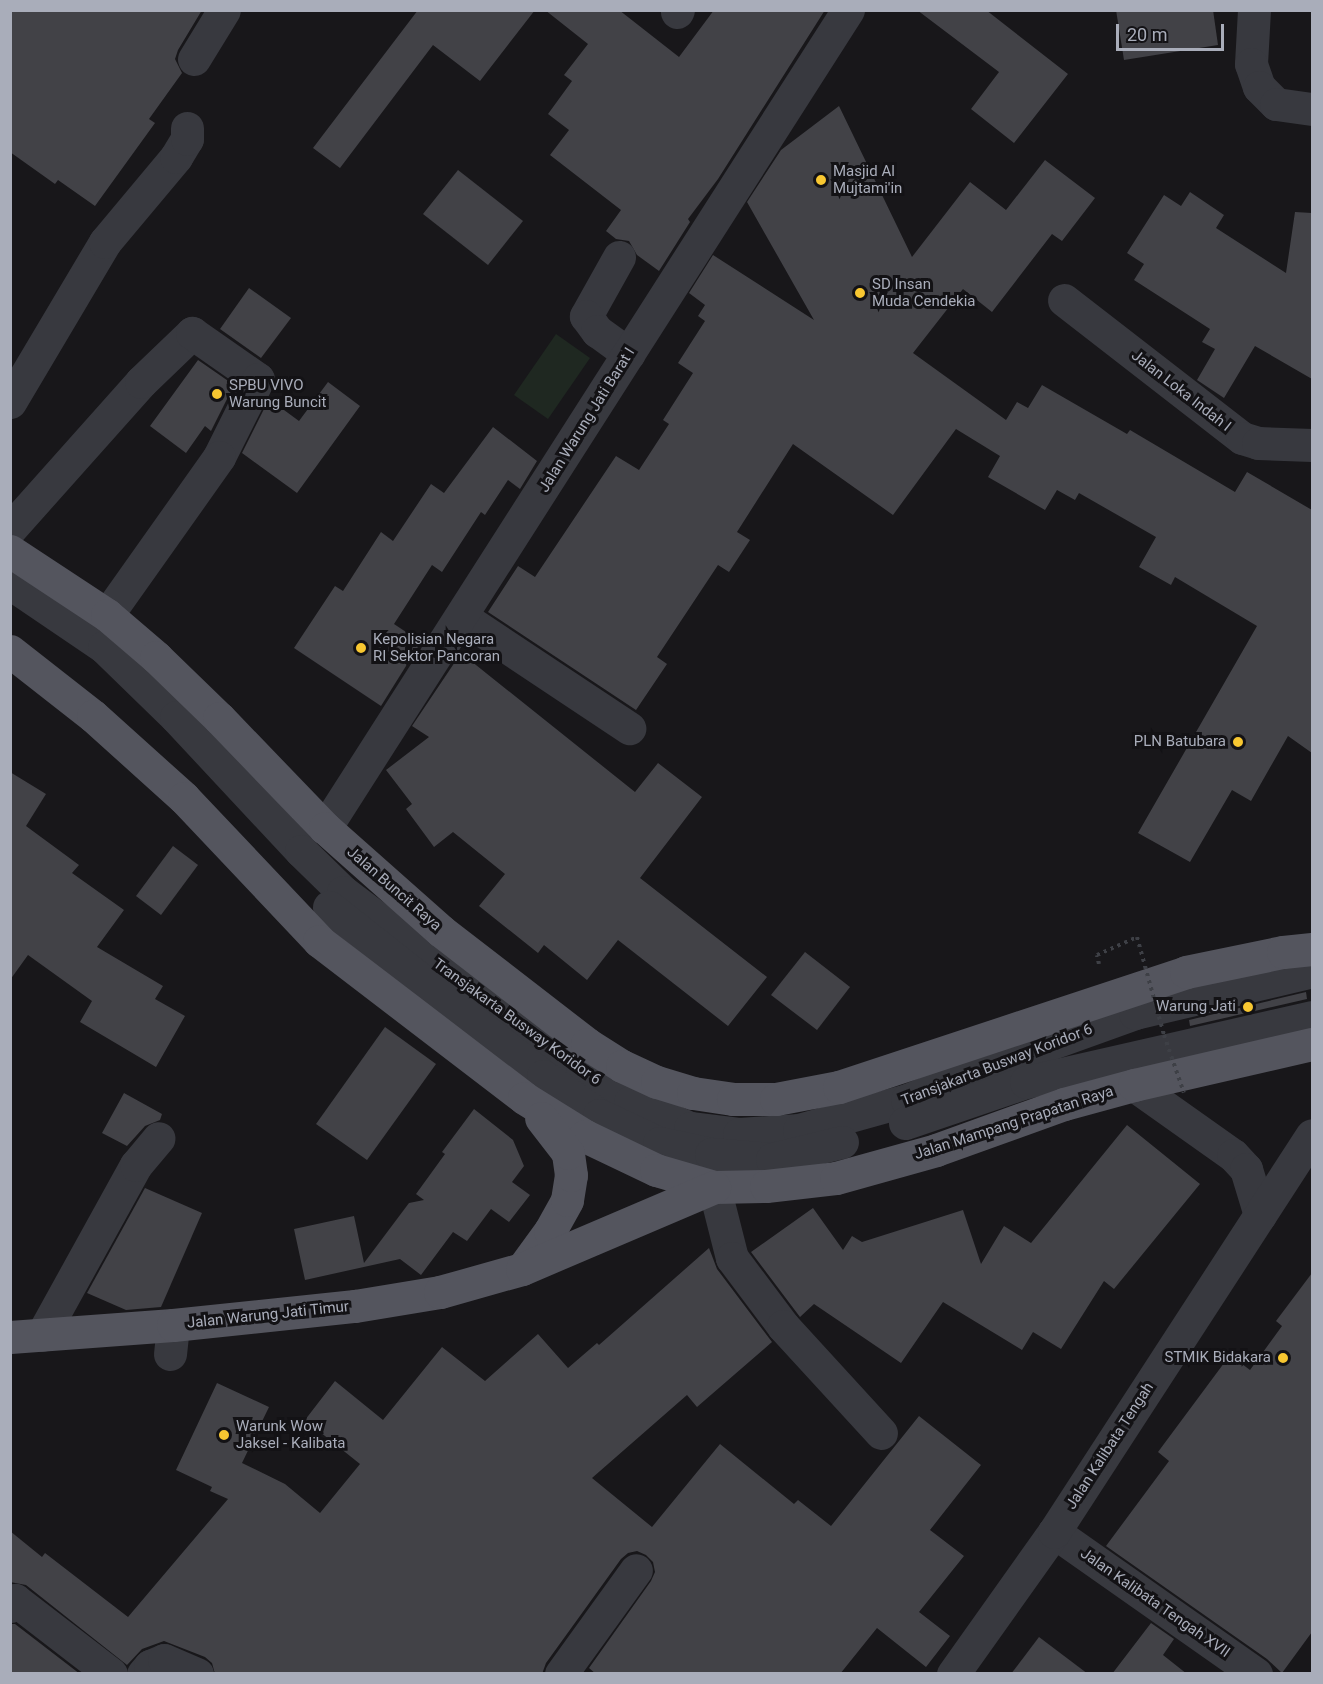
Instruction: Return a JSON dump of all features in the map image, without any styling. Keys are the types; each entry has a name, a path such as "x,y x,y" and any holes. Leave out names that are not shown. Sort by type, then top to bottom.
{"main road":[{"name":"Jalan Buncit Raya","path":"10,551 107,615 219,718 325,828 441,931 587,1044 622,1066 666,1085 693,1093 733,1099 777,1099 838,1087 1186,972 1283,952 1312,949"},
{"path":"10,651 93,716 184,798 319,941 524,1098 585,1136 656,1170 714,1187"},
{"name":"Jalan Mampang Prapatan Raya","path":"714,1187 766,1186 836,1178 936,1150 1064,1104 1134,1085 1312,1044"},
{"path":"522,1269 550,1231 567,1200 571,1175 568,1153 524,1098"},
{"name":"Jalan Warung Jati Timur","path":"26,1336 172,1340 440,1292 522,1269 714,1187"}],"street":[{"path":"194,59 224,10"},
{"name":"Jalan Warung Jati Barat I","path":"325,828 848,10"},
{"path":"1254,10 1251,64 1259,87 1276,104 1312,109"},
{"path":"10,402 105,242 176,158 187,139 187,128"},
{"path":"619,257 586,316 597,331 629,354"},
{"name":"Jalan Loka Indah I","path":"1064,300 1242,438 1258,443 1312,445"},
{"path":"10,529 141,381 192,333 258,379 219,457 107,615"},
{"name":"Transjakarta Busway Koridor 6","path":"10,583 104,647 176,717 301,851 343,892 582,1073 630,1102 690,1128 739,1134 810,1127 906,1100 1135,1013 1312,971"},
{"name":"Transjakarta Busway Koridor 6","path":"10,608 76,653 122,694 162,733 311,892 364,936 543,1076 599,1115 659,1143 711,1154 772,1159 871,1134 1026,1082 1312,1017"},
{"path":"462,616 629,728"},
{"path":"1134,1085 1233,1155 1246,1169 1260,1215"},
{"name":"Jalan Kalibata Tengah","path":"953,1674 1054,1532 1312,1135"},
{"path":"26,1336 136,1165 159,1138"},
{"path":"714,1187 732,1258 783,1326 881,1433"},
{"name":"Jalan Kalibata Tengah XVII","path":"1054,1532 1256,1674"},
{"path":"561,1674 636,1570"},
{"path":"10,1606 15,1600 111,1674"},
{"path":"143,1674 150,1666 164,1660 197,1674"}],"path":[{"path":"1137,937 1164,1035 1184,1093"}],"shaded area":[{"path":"556,334 590,358 548,419 514,395"}],"building":[{"path":"10,10 202,10 175,59 182,73 149,119 155,123 95,206 58,180 55,184 10,152"},
{"path":"418,10 535,10 480,81 433,45 340,168 313,148"},
{"path":"545,10 619,10 679,57 714,10 825,10 718,179 688,219 690,222 659,271 637,255 629,241 616,239 606,231 621,210 550,155 569,130 548,114 572,81 564,75 588,44"},
{"path":"917,10 986,10 1068,74 1014,143 971,109 999,72"},
{"path":"1116,10 1213,10 1218,45 1124,60"},
{"path":"839,106 912,257 970,182 1006,210 1045,160 1095,198 1062,241 1052,234 992,312 963,289 913,353 1006,420 1017,402 1028,408 1042,385 1127,434 1130,430 1235,492 1247,472 1312,510 1312,753 1288,736 1251,801 1232,790 1190,862 1138,833 1257,626 1175,577 1171,585 1139,567 1156,537 1079,493 1075,500 1057,490 1045,510 988,477 1000,456 956,429 893,515 793,444 737,532 750,540 729,572 718,565 657,657 667,664 636,710 488,612 518,566 535,577 616,456 639,470 669,424 663,420 693,373 678,363 705,321 698,316 705,305 689,293 713,255 814,320 747,202 781,150"},
{"path":"458,170 523,221 488,265 423,214"},
{"path":"1190,192 1224,215 1216,228 1286,273 1295,212 1312,213 1312,379 1255,346 1224,398 1197,380 1215,349 1202,342 1210,329 1134,280 1144,264 1127,253 1164,195 1181,206"},
{"path":"249,288 291,318 261,358 220,329"},
{"path":"198,360 234,385 211,431 205,426 186,453 150,426"},
{"path":"328,382 360,406 297,493 242,453 269,399 299,421"},
{"path":"493,427 537,461 520,489 508,480 485,515 481,512 442,572 432,565 394,624 421,642 381,706 294,648 335,586 343,591 381,532 393,541 431,484 444,493"},
{"path":"461,653 635,792 658,763 702,797 640,878 767,977 728,1026 618,940 587,980 544,945 538,953 479,906 505,874 453,832 434,847 406,809 412,804 386,770 429,737 412,726"},
{"path":"10,772 46,794 26,826 79,865 72,873 124,910 97,947 163,986 155,999 185,1016 156,1067 80,1022 92,1001 28,955 10,980"},
{"path":"173,846 198,865 161,915 136,896"},
{"path":"805,952 850,987 817,1030 771,995"},
{"path":"1306,992 1307,999 1190,1026 1189,1020"},
{"path":"385,1027 436,1064 367,1160 316,1124"},
{"path":"124,1093 162,1114 160,1120 145,1126 127,1146 102,1133"},
{"path":"474,1109 513,1140 524,1166 512,1182 530,1195 509,1222 491,1209 467,1241 453,1232 421,1275 400,1259 305,1280 294,1229 354,1216 364,1263 409,1203 424,1200 416,1194 445,1154 442,1152"},
{"path":"1127,1125 1200,1184 1114,1289 1104,1281 1061,1349 1033,1332 1022,1350 943,1302 901,1363 814,1304 800,1317 751,1252 813,1208 843,1250 852,1236 862,1242 963,1210 981,1264 1004,1226 1031,1243"},
{"path":"145,1188 202,1213 161,1307 126,1310 87,1293"},
{"path":"709,1248 717,1269 772,1342 697,1407 687,1395 592,1478 652,1527 720,1444 794,1504 798,1500 831,1526 919,1416 981,1465 930,1530 964,1556 919,1612 950,1636 926,1667 877,1628 840,1674 596,1674 589,1668 651,1581 655,1572 653,1562 646,1555 637,1551 628,1553 621,1559 546,1663 542,1674 215,1674 212,1663 205,1657 164,1641 142,1649 127,1665 26,1585 10,1582 10,1531 42,1557 45,1553 128,1617 228,1499 210,1491 212,1487 176,1470 217,1383 269,1407 242,1463 285,1484 320,1513 360,1464 305,1420 335,1381 383,1420 442,1347 485,1381 538,1334 568,1368 597,1343 599,1345"},
{"path":"1312,1273 1312,1632 1282,1673 1267,1659 1106,1546 1169,1461 1158,1452 1230,1355 1250,1370 1282,1326 1276,1321"},
{"path":"1151,1623 1174,1639 1163,1655 1187,1674 1112,1674"},
{"path":"10,1624 15,1624 80,1674 10,1674"},
{"path":"1039,1637 1088,1674 1011,1674"}],"place":[{"name":"Masjid Al Mujtami'in","path":"821,180"},
{"name":"SD Insan Muda Cendekia","path":"860,293"},
{"name":"SPBU VIVO Warung Buncit","path":"217,394"},
{"name":"Kepolisian Negara RI Sektor Pancoran","path":"361,648"},
{"name":"PLN Batubara","path":"1238,742"},
{"name":"Warung Jati","path":"1248,1007"},
{"name":"STMIK Bidakara","path":"1283,1358"},
{"name":"Warunk Wow Jaksel - Kalibata","path":"224,1435"}]}
